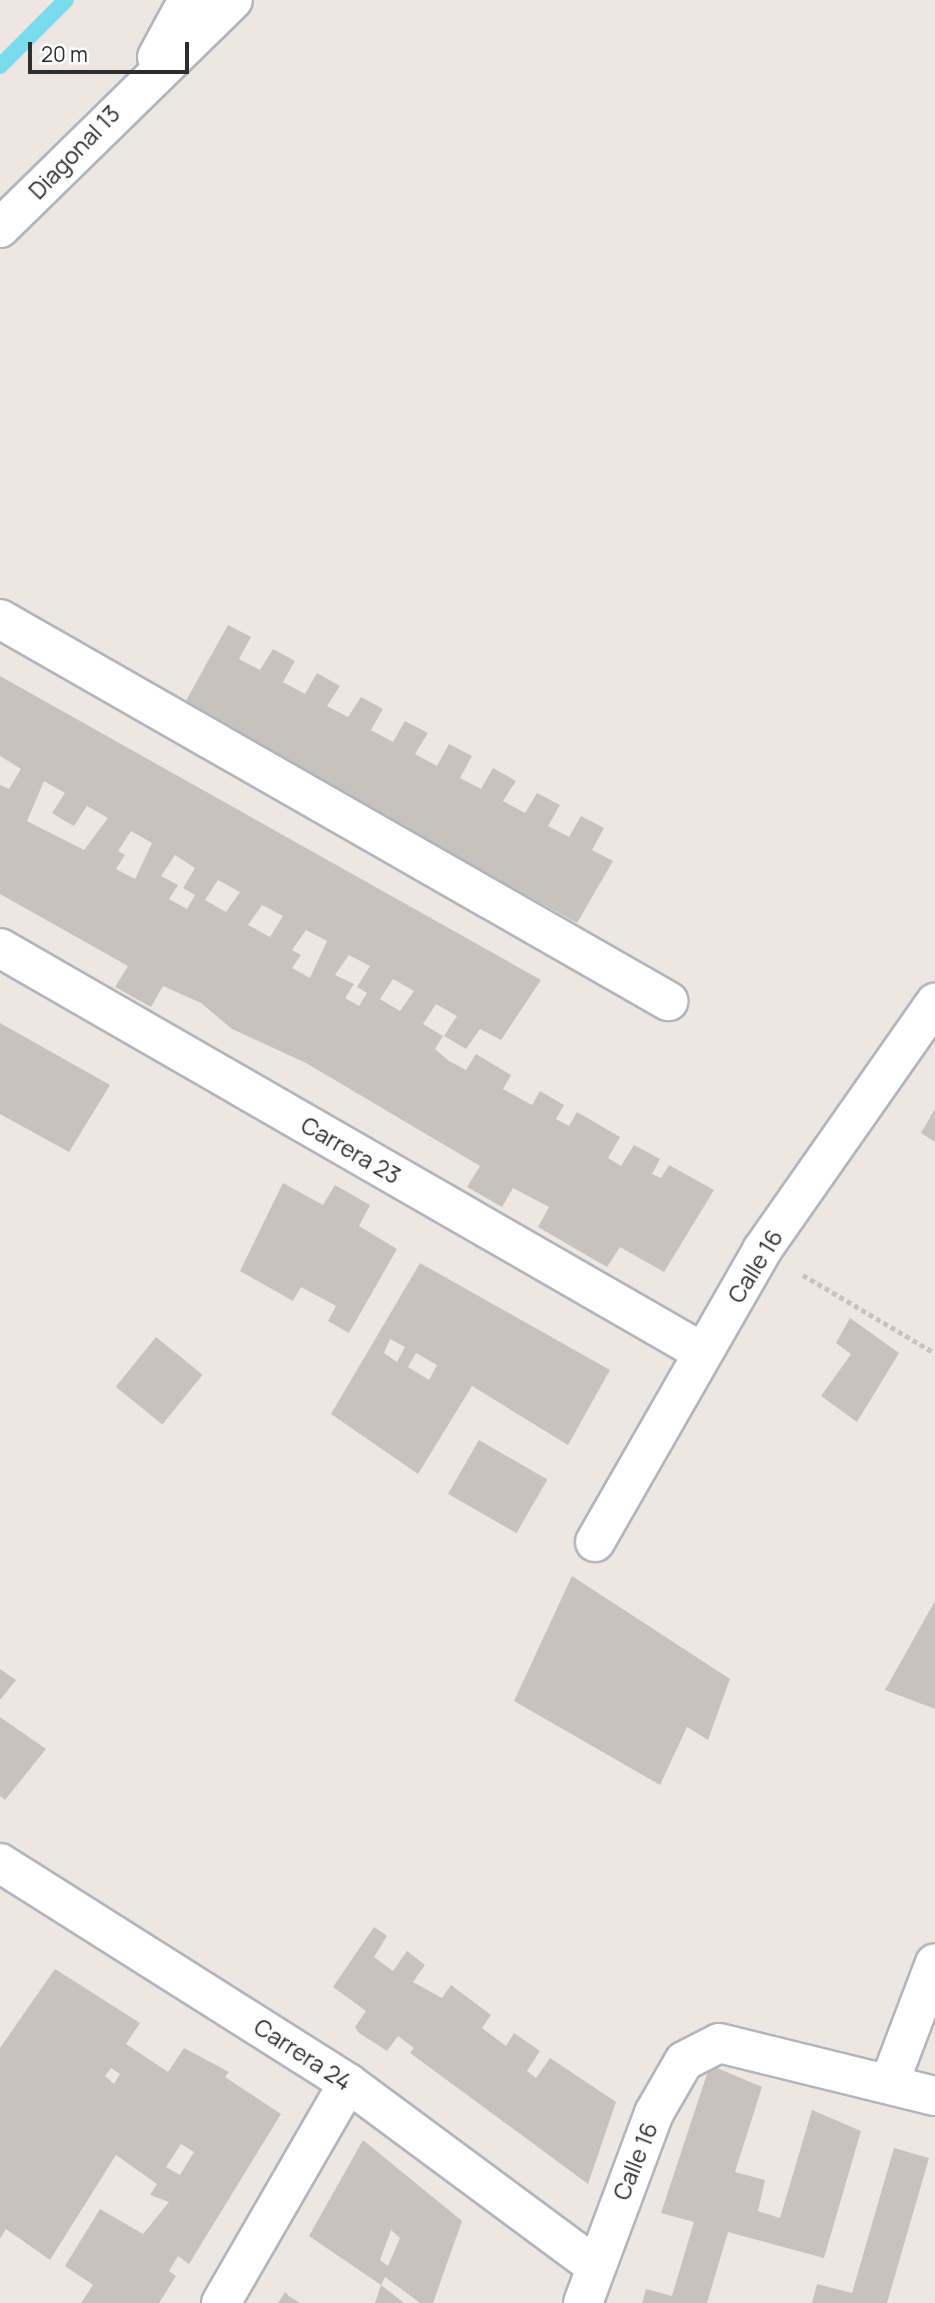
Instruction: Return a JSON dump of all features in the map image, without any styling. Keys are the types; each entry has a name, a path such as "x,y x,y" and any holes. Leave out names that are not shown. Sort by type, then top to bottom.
{"street":[{"name":"Diagonal 13","path":"148,76 188,0"},
{"name":"Diagonal 13","path":"0,228 148,76 233,0"},
{"path":"0,618 668,1001"},
{"name":"Carrera 23","path":"0,948 702,1352"},
{"name":"Calle 16","path":"595,1542 762,1251 930,1020"},
{"name":"Carrera 24","path":"0,1863 348,2083 593,2264"},
{"path":"935,1963 889,2084 935,2096"},
{"name":"Calle 16","path":"583,2303 593,2264 654,2113 684,2061 719,2043 889,2084"},
{"path":"221,2303 348,2083"}],"path":[{"path":"762,1251 935,1353"}],"building":[{"path":"228,625 251,637 239,659 260,670 273,649 295,661 283,682 305,694 317,673 340,686 327,706 348,717 361,697 383,709 371,730 393,742 405,721 428,733 415,754 437,766 449,744 472,756 460,778 481,789 493,768 516,781 503,801 525,813 537,793 560,805 548,826 569,837 581,816 604,828 592,850 613,861 577,923 183,706"},
{"path":"0,676 541,980 501,1040 480,1029 466,1049 444,1036 457,1016 436,1004 423,1024 443,1036 435,1049 449,1061 466,1070 476,1054 511,1075 503,1089 532,1105 540,1091 564,1105 556,1119 569,1126 577,1112 620,1137 608,1158 621,1166 634,1145 660,1159 652,1174 661,1178 669,1165 714,1190 664,1272 620,1247 607,1267 538,1227 549,1207 513,1188 502,1207 467,1187 480,1166 306,1063 232,1029 201,1003 163,986 151,1007 115,987 128,966 0,894 0,785 9,789 21,769 0,756","holes":["44,781 65,793 52,813 65,821 74,826 87,806 108,818 84,850 27,821","131,831 152,843 135,879 116,869 125,855 118,851","175,855 195,868 183,888 195,895 187,909 169,899 178,885 161,876","218,880 240,892 226,912 205,900","262,905 283,916 270,937 248,925","306,930 327,941 310,978 292,968 301,955 292,950","349,955 370,966 357,987 367,993 359,1006 345,998 354,984 335,975","393,979 414,991 400,1011 380,999"]},
{"path":"0,1023 110,1085 69,1152 0,1114"},
{"path":"935,1109 935,1142 921,1133"},
{"path":"283,1183 323,1205 335,1185 370,1205 359,1226 397,1249 349,1333 328,1321 336,1306 301,1287 293,1301 240,1271"},
{"path":"420,1263 610,1370 568,1445 472,1386 418,1474 331,1414","holes":["390,1339 405,1347 397,1362 384,1353","416,1353 437,1365 429,1380 408,1367"]},
{"path":"850,1318 899,1353 857,1422 821,1396 851,1354 836,1343"},
{"path":"156,1337 203,1375 162,1424 116,1387"},
{"path":"479,1440 547,1480 516,1533 448,1494"},
{"path":"572,1576 730,1679 708,1740 687,1727 660,1785 514,1701"},
{"path":"935,1601 935,1709 885,1690"},
{"path":"0,1669 16,1680 0,1700"},
{"path":"0,1717 46,1749 5,1800 0,1796"},
{"path":"374,1927 387,1936 374,1957 393,1971 407,1951 425,1965 413,1982 442,1998 451,1985 491,2015 482,2028 506,2046 514,2033 540,2051 527,2071 536,2078 550,2058 616,2102 588,2184 410,2053 414,2048 398,2036 387,2051 359,2033 355,2027 366,2011 333,1987"},
{"path":"55,1969 140,2023 126,2044 168,2072 184,2048 229,2072 225,2077 281,2114 189,2264 178,2256 169,2271 176,2276 159,2303 81,2303 93,2285 65,2266 100,2209 143,2234 169,2202 150,2195 157,2184 116,2155 50,2260 6,2229 0,2239 0,2048","holes":["111,2068 120,2074 114,2084 105,2076","181,2144 194,2152 180,2175 166,2167"]},
{"path":"710,2065 762,2087 735,2172 765,2180 758,2211 780,2218 812,2110 861,2131 824,2258 728,2232 707,2303 642,2303 646,2289 672,2296 694,2222 661,2213"},
{"path":"363,2140 462,2221 433,2303 420,2303 385,2277 381,2285 309,2236","holes":["391,2230 400,2238 388,2266 380,2260"]},
{"path":"894,2148 929,2158 887,2303 812,2303 817,2284 852,2293"},
{"path":"381,2285 404,2303 375,2303"},
{"path":"285,2292 289,2296 300,2303 278,2303"}],"waterway":[{"path":"0,66 66,0"}]}
